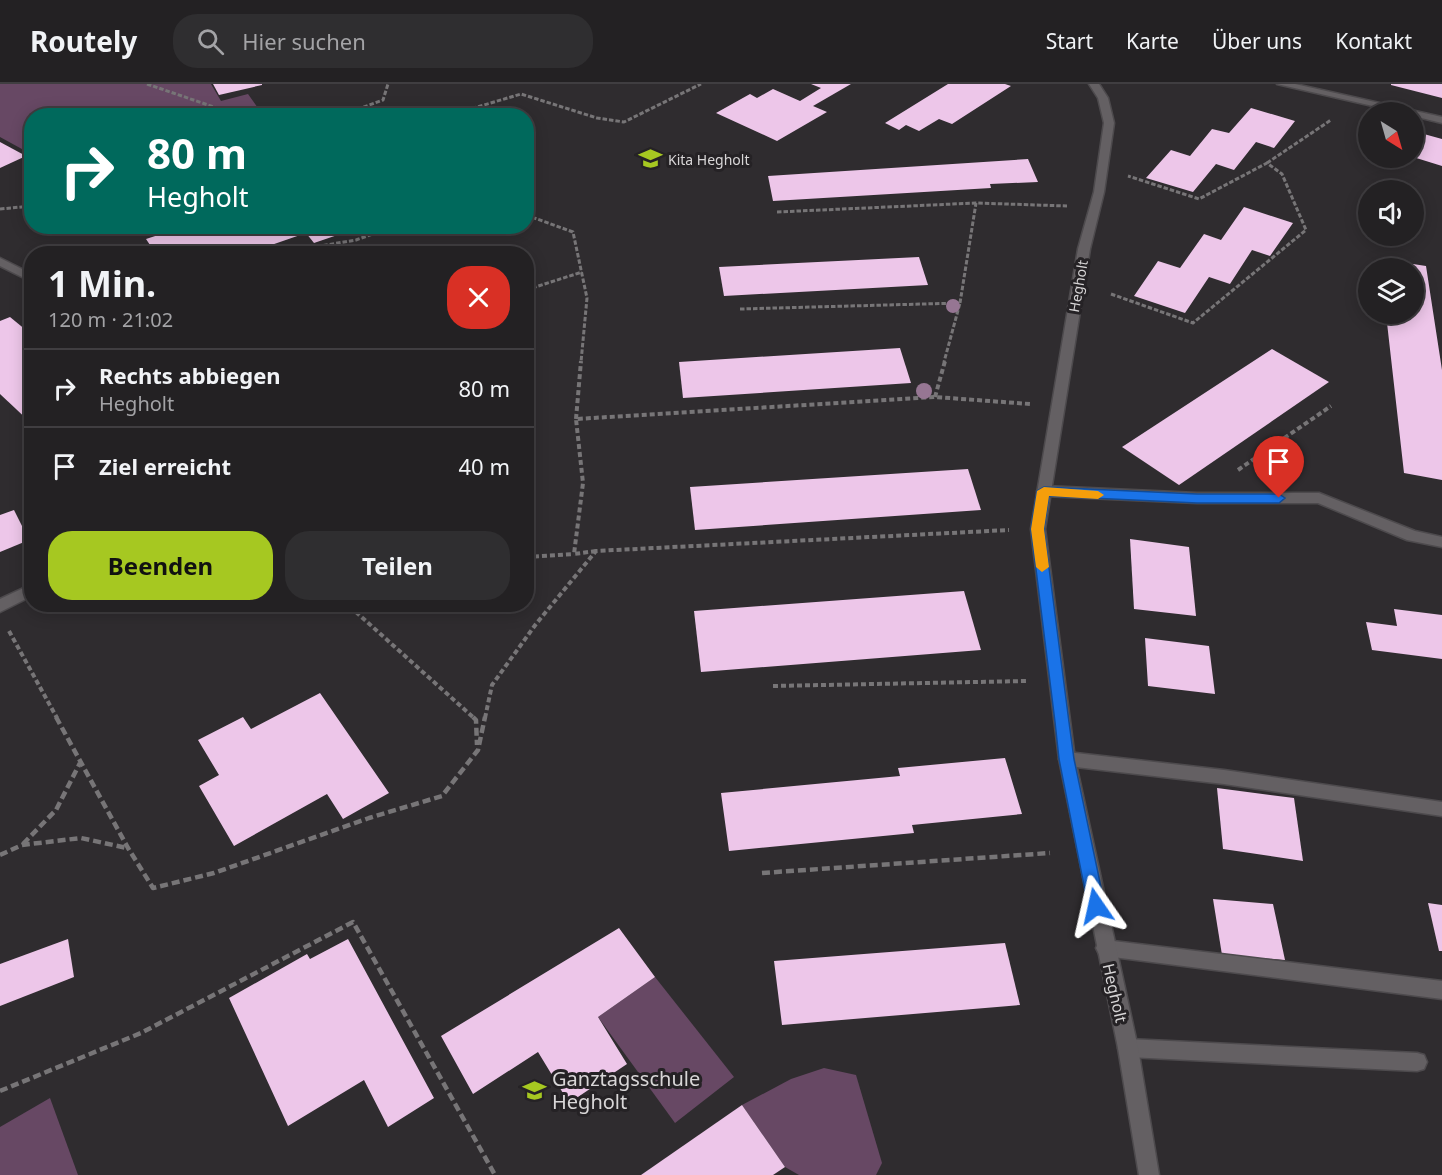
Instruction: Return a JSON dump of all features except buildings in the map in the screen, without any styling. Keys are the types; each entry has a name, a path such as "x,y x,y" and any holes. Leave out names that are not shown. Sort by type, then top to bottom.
{"street":[{"name":"Hegholt","path":"1094,84 1103,98 1109,123 1099,192 1084,249 1038,529 1067,759 1105,948 1128,1048 1149,1175"},
{"path":"1282,84 1363,102"},
{"path":"1424,116 1442,120"},
{"path":"0,261 24,274"},
{"path":"1044,491 1197,498 1319,498 1412,536 1442,542"},
{"path":"0,606 24,593"},
{"path":"1067,759 1235,778 1442,809"},
{"path":"1105,948 1442,990"},
{"path":"1128,1048 1417,1062"}],"path":[{"path":"147,84 217,108"},
{"path":"361,108 383,100 388,84"},
{"path":"474,108 521,94 597,118 624,122 700,84"},
{"path":"1127,176 1198,199 1267,163 1359,101"},
{"path":"1111,294 1193,322 1306,230 1282,174 1267,163"},
{"path":"935,397 960,303 976,203"},
{"path":"777,212 976,203 1070,206"},
{"path":"0,209 24,207"},
{"path":"534,218 573,232 587,298 576,419 583,483 574,554"},
{"path":"320,246 356,240 373,234"},
{"path":"534,287 582,272"},
{"path":"740,309 960,303"},
{"path":"576,419 935,397 1031,404"},
{"path":"1197,498 1331,406"},
{"path":"534,556 596,551 1012,530"},
{"path":"5,625 128,848 153,888 214,873 442,796 478,750 492,686 536,624 596,551"},
{"path":"356,612 476,720 478,750"},
{"path":"773,686 1026,681"},
{"path":"22,845 56,810 81,763"},
{"path":"0,855 22,845 81,838 128,848"},
{"path":"762,873 1050,852"},
{"path":"0,1091 141,1033 353,922 495,1175"}],"shaded area":[{"path":"0,84 211,84 221,101 248,94 258,108 24,108 24,150 0,137"},
{"path":"655,977 734,1077 675,1123 598,1017"},
{"path":"824,1068 856,1075 882,1163 876,1175 799,1175 785,1167 742,1105 791,1079"},
{"path":"50,1098 78,1175 0,1175 0,1127"}],"slow traffic":[{"path":"1042,567 1038,529 1044,491 1098,495"}],"place":[{"name":"Kita Hegholt","path":"650,159"},
{"name":"Ganztagsschule Hegholt","path":"534,1090"}],"route":[{"path":"1096,906 1067,759 1062,722 1038,529 1044,491 1082,495 1279,498"}]}
